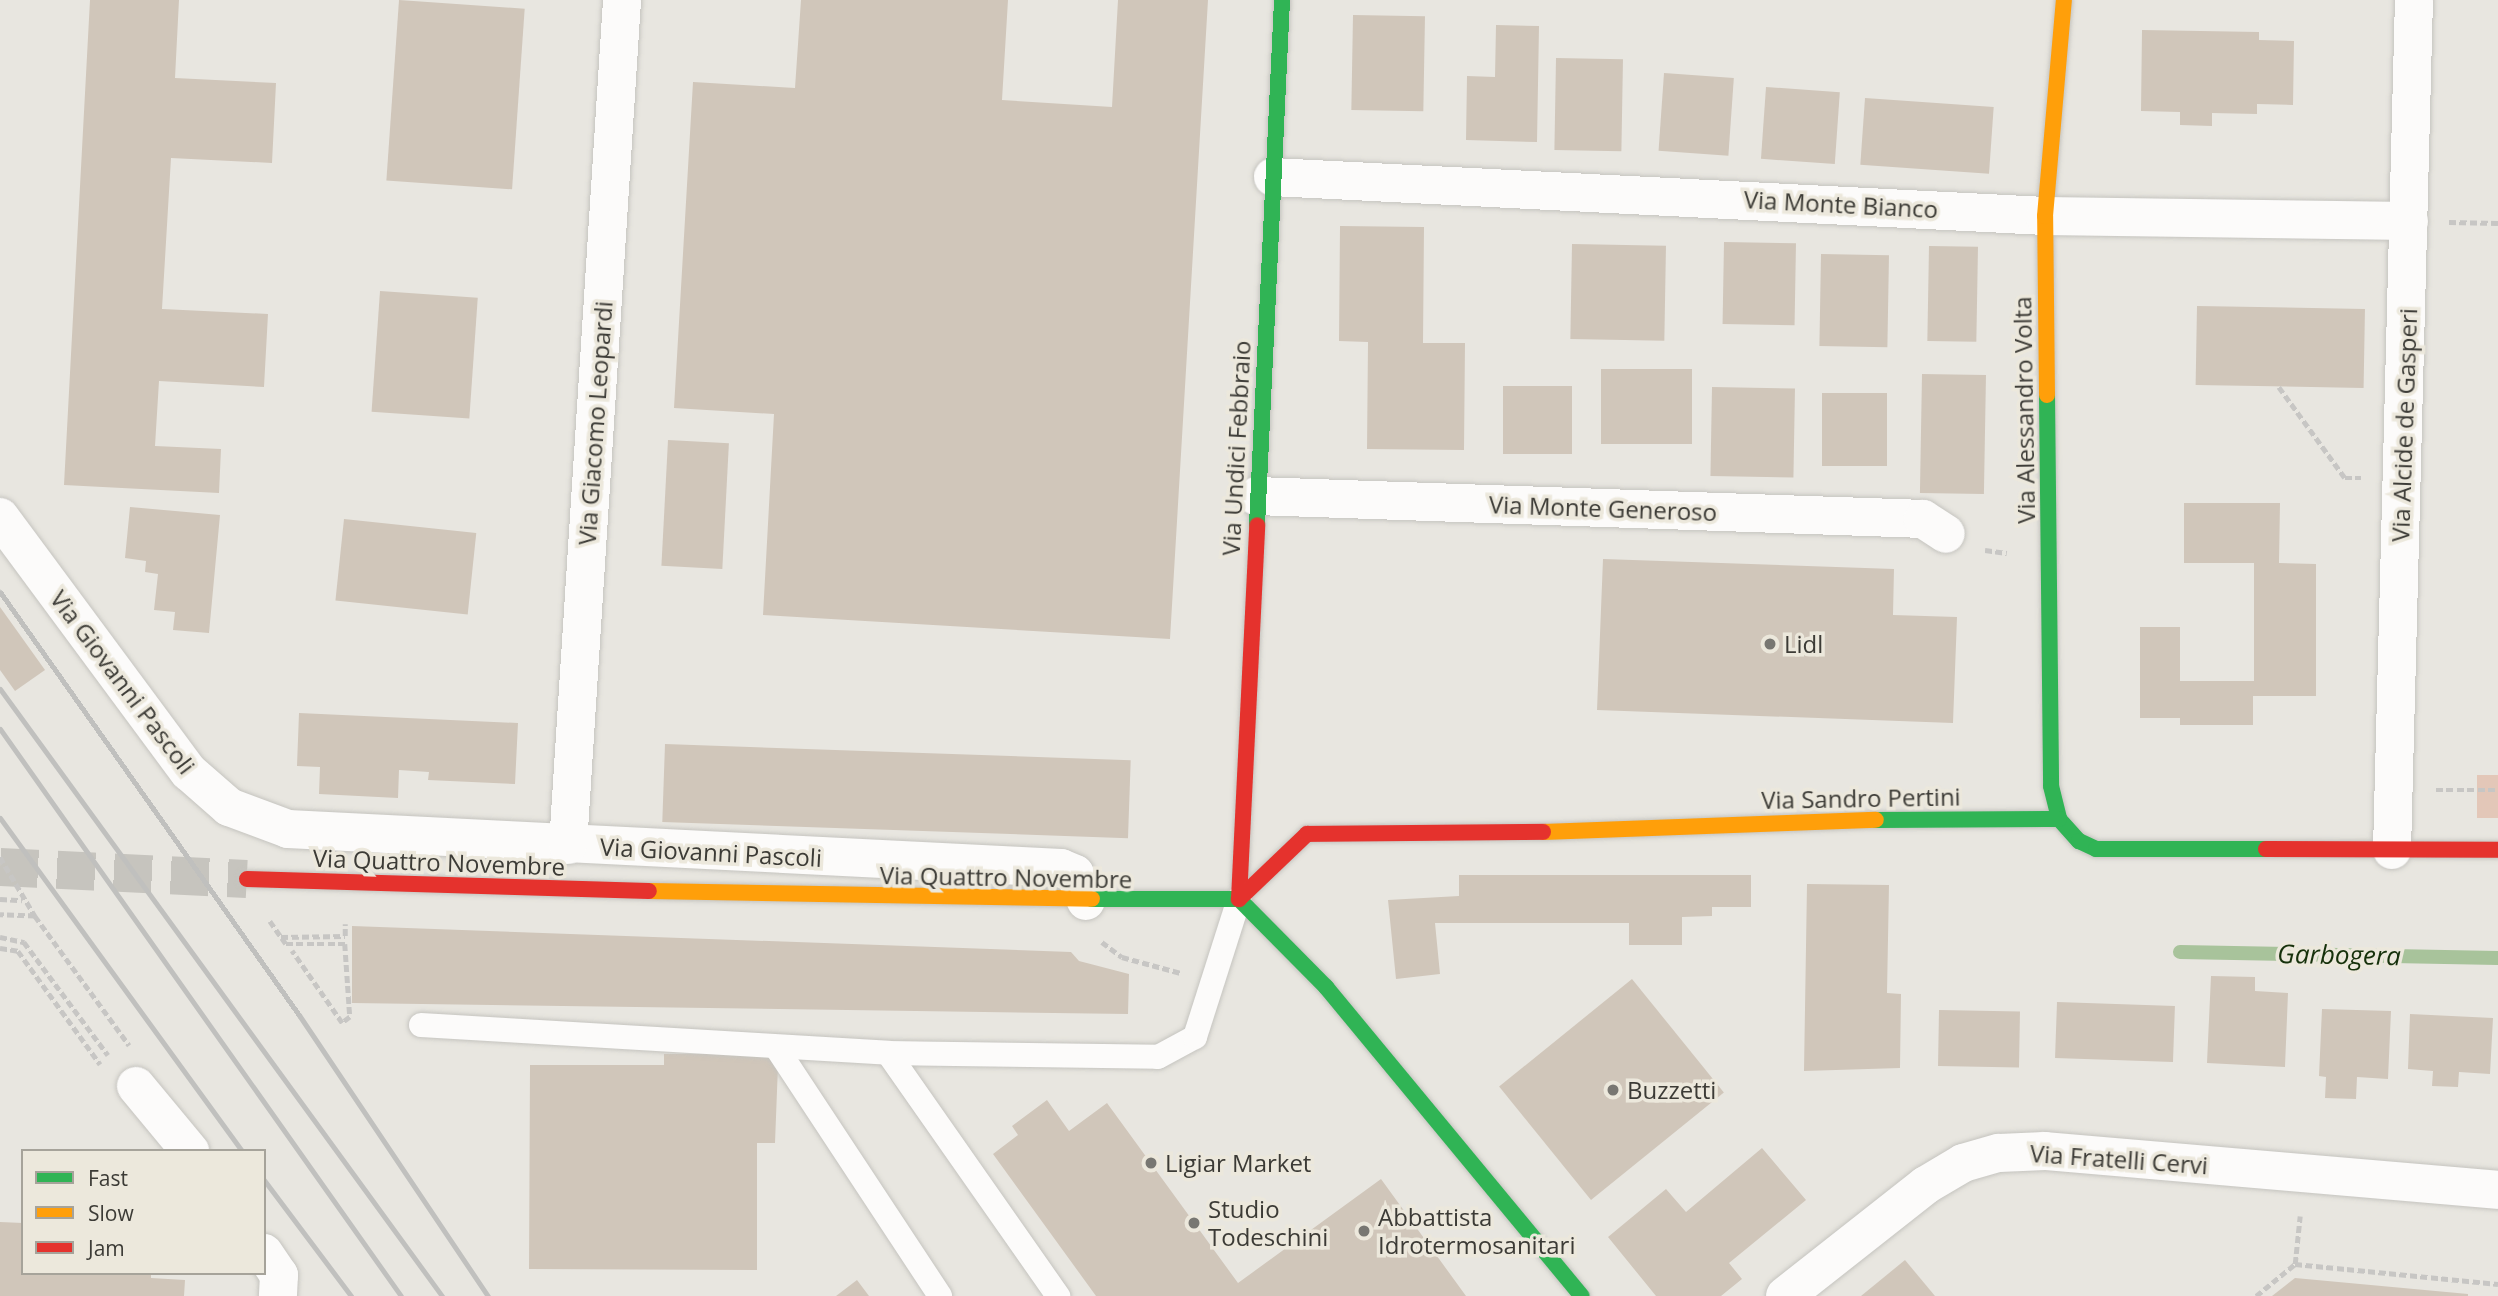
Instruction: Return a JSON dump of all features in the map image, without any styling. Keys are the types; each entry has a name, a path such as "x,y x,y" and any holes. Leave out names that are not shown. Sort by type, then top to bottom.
{"street":[{"name":"Via Giacomo Leopardi","path":"568,845 622,0"},
{"name":"Via Undici Febbraio","path":"1239,899 1256,496 1282,0"},
{"name":"Via Alessandro Volta","path":"2059,819 2051,786 2045,216 2064,0"},
{"name":"Via Alcide de Gasperi","path":"2392,850 2414,0"},
{"name":"Via Monte Bianco","path":"1273,177 2045,216 2409,221"},
{"name":"Via Monte Generoso","path":"1256,496 1923,519 1946,534"},
{"name":"Via Giovanni Pascoli","path":"0,517 189,772 229,807 288,829 1061,868 1074,874 1086,901"},
{"name":"Via Sandro Pertini","path":"1239,899 1307,834 1693,831 1768,821 2059,819"},
{"path":"2059,819 2079,841 2096,849 2498,850"},
{"name":"Via Quattro Novembre","path":"247,879 1086,901 1239,899"},
{"path":"1239,899 1326,987 1582,1296"},
{"path":"136,1086 188,1149"},
{"name":"Via Fratelli Cervi","path":"1785,1296 1926,1185 1963,1163 1999,1153 2045,1151 2498,1190"},
{"path":"266,1256 279,1275 278,1296"}],"lane":[{"path":"421,1025 888,1053 1075,1059 1176,1052 1195,1037 1239,899"},
{"path":"776,1047 940,1296"},
{"path":"888,1053 1058,1296"}],"path":[{"path":"2278,387 2345,478 2403,478"},
{"path":"1946,534 1970,549 2048,558"},
{"path":"2394,790 2498,790"},
{"path":"0,857 35,916 131,1047"},
{"path":"0,900 22,900"},
{"path":"0,915 35,916"},
{"path":"0,937 24,942 107,1056 113,1051"},
{"path":"281,937 286,944 345,944 350,1017 342,1023 292,951"},
{"path":"0,948 18,951 101,1066 136,1086"},
{"path":"2256,1296 2295,1264 2498,1284"}],"shaded area":[{"path":"2477,775 2498,775 2498,818 2477,818"}],"building":[{"path":"90,0 179,0 175,78 276,83 272,163 171,158 162,309 268,314 264,387 159,381 155,446 221,449 219,493 64,485"},
{"path":"399,0 525,9 512,189 386,181"},
{"path":"801,0 1008,0 1002,100 1112,107 1118,0 1208,0 1170,639 763,615 774,414 674,408 693,82 795,88"},
{"path":"1353,15 1425,16 1423,111 1351,110"},
{"path":"1496,25 1539,26 1537,142 1466,140 1467,76 1495,77"},
{"path":"2142,30 2259,32 2259,40 2294,41 2293,105 2257,104 2257,114 2212,113 2212,126 2180,125 2180,112 2141,111"},
{"path":"1556,58 1623,59 1621,151 1554,150"},
{"path":"1664,73 1734,78 1728,156 1659,151"},
{"path":"1766,87 1840,92 1835,164 1761,159"},
{"path":"1865,98 1994,107 1989,174 1860,165"},
{"path":"1340,226 1424,227 1423,343 1465,343 1464,450 1367,449 1368,342 1339,341"},
{"path":"1724,242 1796,243 1795,325 1723,324"},
{"path":"1572,244 1666,246 1664,341 1570,339"},
{"path":"1929,246 1978,247 1976,342 1927,341"},
{"path":"1821,254 1889,255 1887,347 1819,346"},
{"path":"380,291 478,298 469,419 372,412"},
{"path":"2197,306 2365,309 2364,388 2196,385"},
{"path":"1601,369 1692,369 1692,444 1601,444"},
{"path":"1922,374 1986,375 1984,494 1920,493"},
{"path":"1503,386 1572,386 1572,454 1503,454"},
{"path":"1712,387 1795,388 1793,477 1710,476"},
{"path":"1822,393 1887,393 1887,466 1822,466"},
{"path":"668,440 729,443 722,569 661,566"},
{"path":"2184,503 2280,503 2279,563 2316,564 2316,696 2253,696 2253,725 2180,725 2180,718 2140,718 2140,627 2180,627 2180,681 2254,681 2254,563 2184,563"},
{"path":"130,507 220,515 209,633 173,630 175,612 154,610 158,574 145,572 146,561 125,558"},
{"path":"344,519 476,533 468,614 335,601"},
{"path":"1603,559 1894,569 1893,615 1957,617 1953,723 1597,710"},
{"path":"0,607 45,670 15,691 0,670"},
{"path":"299,713 518,723 515,784 428,780 429,772 399,770 398,798 319,794 320,767 297,766"},
{"path":"665,744 1131,760 1128,838 662,822"},
{"path":"1459,875 1751,875 1751,907 1712,907 1712,916 1682,917 1682,945 1629,945 1629,923 1435,923 1440,974 1396,979 1388,900 1459,896"},
{"path":"1807,884 1889,885 1887,993 1901,994 1900,1068 1804,1071"},
{"path":"352,926 1071,952 1079,961 1129,974 1128,1014 352,1003"},
{"path":"2211,976 2255,977 2255,991 2288,993 2285,1067 2207,1063"},
{"name":"Buzzetti","path":"1632,979 1724,1092 1591,1200 1499,1087"},
{"path":"2057,1002 2175,1006 2173,1062 2055,1058"},
{"path":"2322,1009 2391,1011 2388,1079 2357,1077 2356,1099 2325,1098 2326,1077 2319,1076"},
{"path":"1939,1010 2020,1011 2019,1067 1938,1066"},
{"path":"2410,1014 2493,1018 2490,1074 2459,1072 2458,1087 2432,1086 2433,1071 2408,1069"},
{"path":"664,1054 767,1054 778,1065 775,1143 757,1143 757,1270 529,1269 530,1065 664,1065"},
{"path":"1047,1100 1069,1131 1107,1103 1238,1283 1381,1179 1466,1296 1096,1296 993,1154 1018,1135 1012,1126"},
{"path":"1762,1148 1806,1200 1729,1263 1742,1279 1721,1296 1656,1296 1608,1237 1666,1189 1686,1212"},
{"path":"0,1222 21,1223 21,1275 151,1275 151,1278 185,1280 184,1296 0,1296"},
{"path":"1905,1260 1935,1296 1861,1296"},
{"path":"2295,1278 2468,1294 2468,1296 2272,1296"},
{"path":"857,1280 869,1296 836,1296"}],"waterway":[{"name":"Garbogera","path":"2180,952 2498,958"}],"tunnel":[{"path":"0,867 247,879"}],"railway":[{"path":"0,592 299,1015 488,1296"},
{"path":"0,689 442,1296"},
{"path":"0,729 401,1296"},
{"path":"0,818 241,1149"},
{"path":"266,1183 351,1296"}],"traffic: fast":[{"path":"1257,525 1282,0"},
{"path":"2047,395 2051,786 2059,819 2079,841 2096,849 2266,849"},
{"path":"1876,820 2059,819"},
{"path":"1092,899 1239,899 1326,987 1582,1296"}],"traffic: slow":[{"path":"2047,395 2045,216 2064,0"},
{"path":"1543,832 1876,820"},
{"path":"649,891 1092,899"}],"traffic: jam":[{"path":"1239,899 1257,525"},
{"path":"1239,899 1307,834 1543,832"},
{"path":"2266,849 2498,850"},
{"path":"247,879 649,891"}],"place":[{"name":"Lidl","path":"1770,644"},
{"name":"Buzzetti","path":"1613,1090"},
{"name":"Ligiar Market","path":"1151,1163"},
{"name":"Studio Todeschini","path":"1194,1223"},
{"name":"Abbattista Idrotermosanitari","path":"1364,1231"}]}
